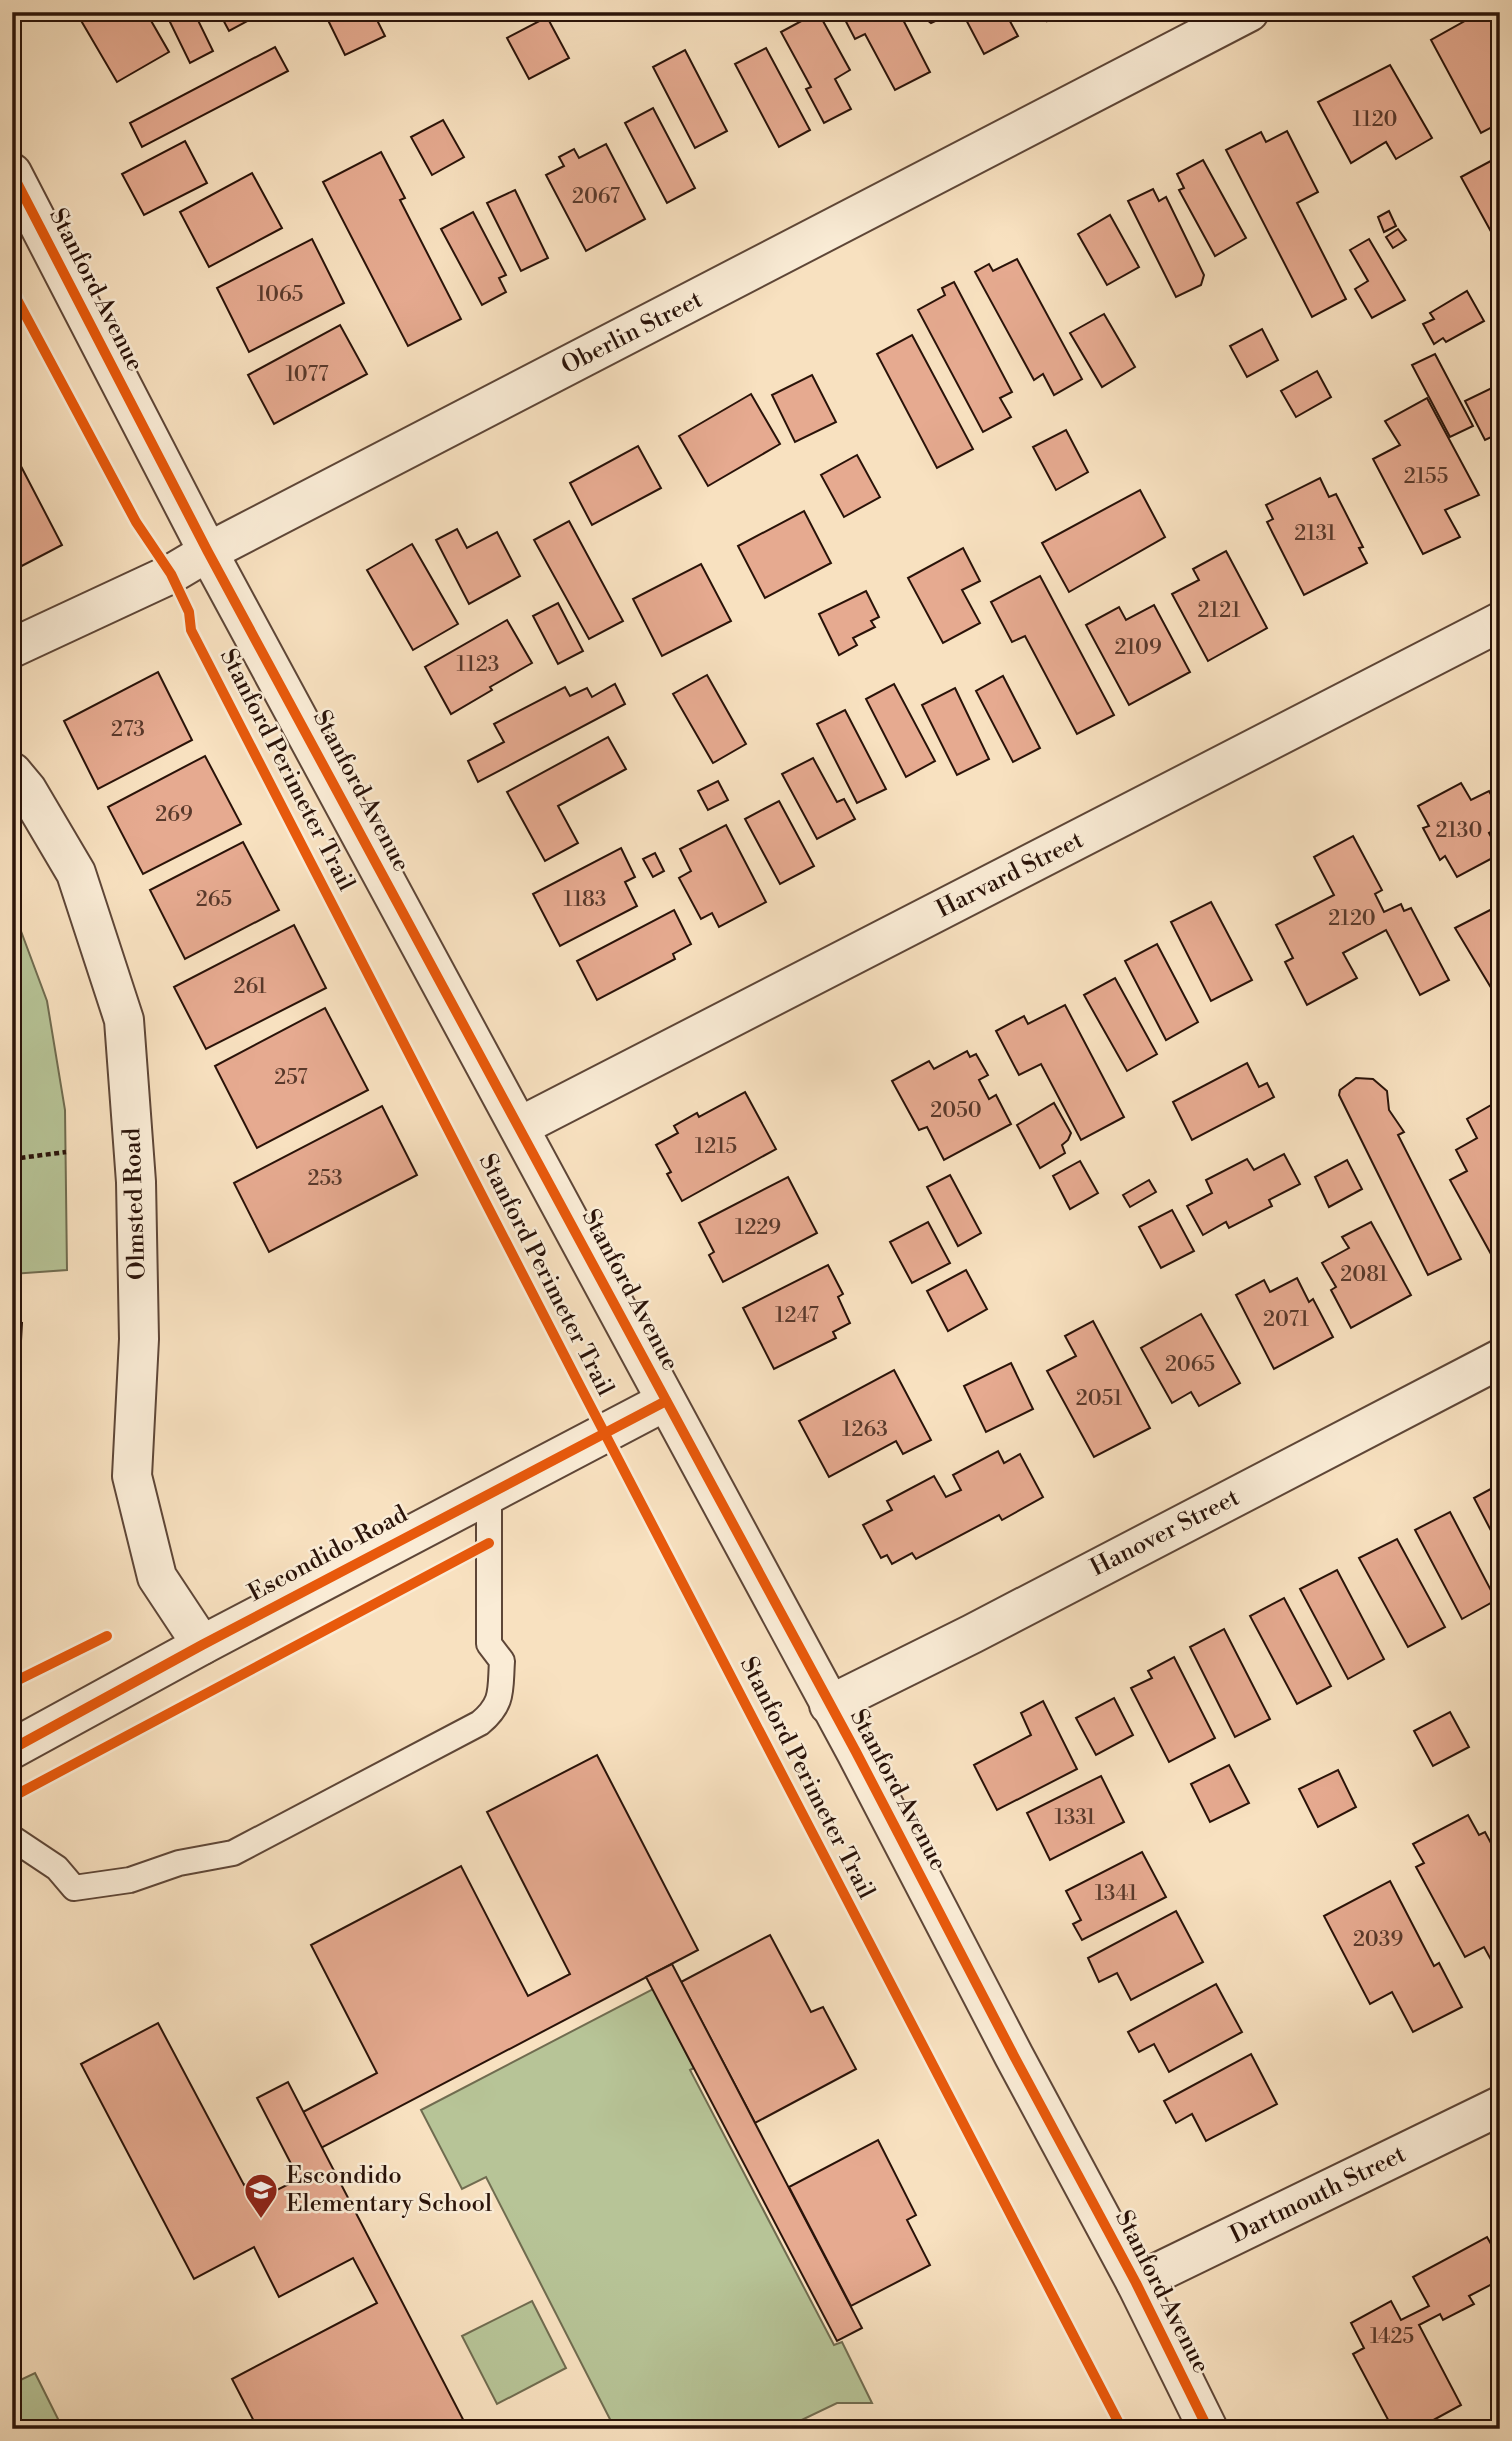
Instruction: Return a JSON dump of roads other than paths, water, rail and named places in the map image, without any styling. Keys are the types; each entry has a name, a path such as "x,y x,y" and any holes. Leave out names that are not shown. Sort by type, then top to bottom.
{"street":[{"name":"Oberlin Street","path":"12,648 172,575 208,552 1249,12"},
{"name":"Stanford Avenue","path":"12,173 208,552 856,1752 1136,2283 1208,2429"},
{"name":"Harvard Street","path":"519,1127 1500,622"},
{"name":"Olmsted Road","path":"12,772 27,790 76,873 124,1020 136,1182 139,1339 132,1476 157,1577 202,1645"},
{"name":"Hanover Street","path":"829,1705 972,1634 1500,1359"},
{"name":"Escondido Road","path":"12,1749 202,1645 666,1401"},
{"name":"Dartmouth Street","path":"1136,2283 1500,2106"}],"lane":[{"path":"12,1838 57,1868 74,1888 130,1880 178,1863 233,1853 480,1723 492,1714 499,1702 502,1661 489,1644 489,1493"}],"place":[{"name":"Escondido Elementary School","path":"261,2220"}]}
